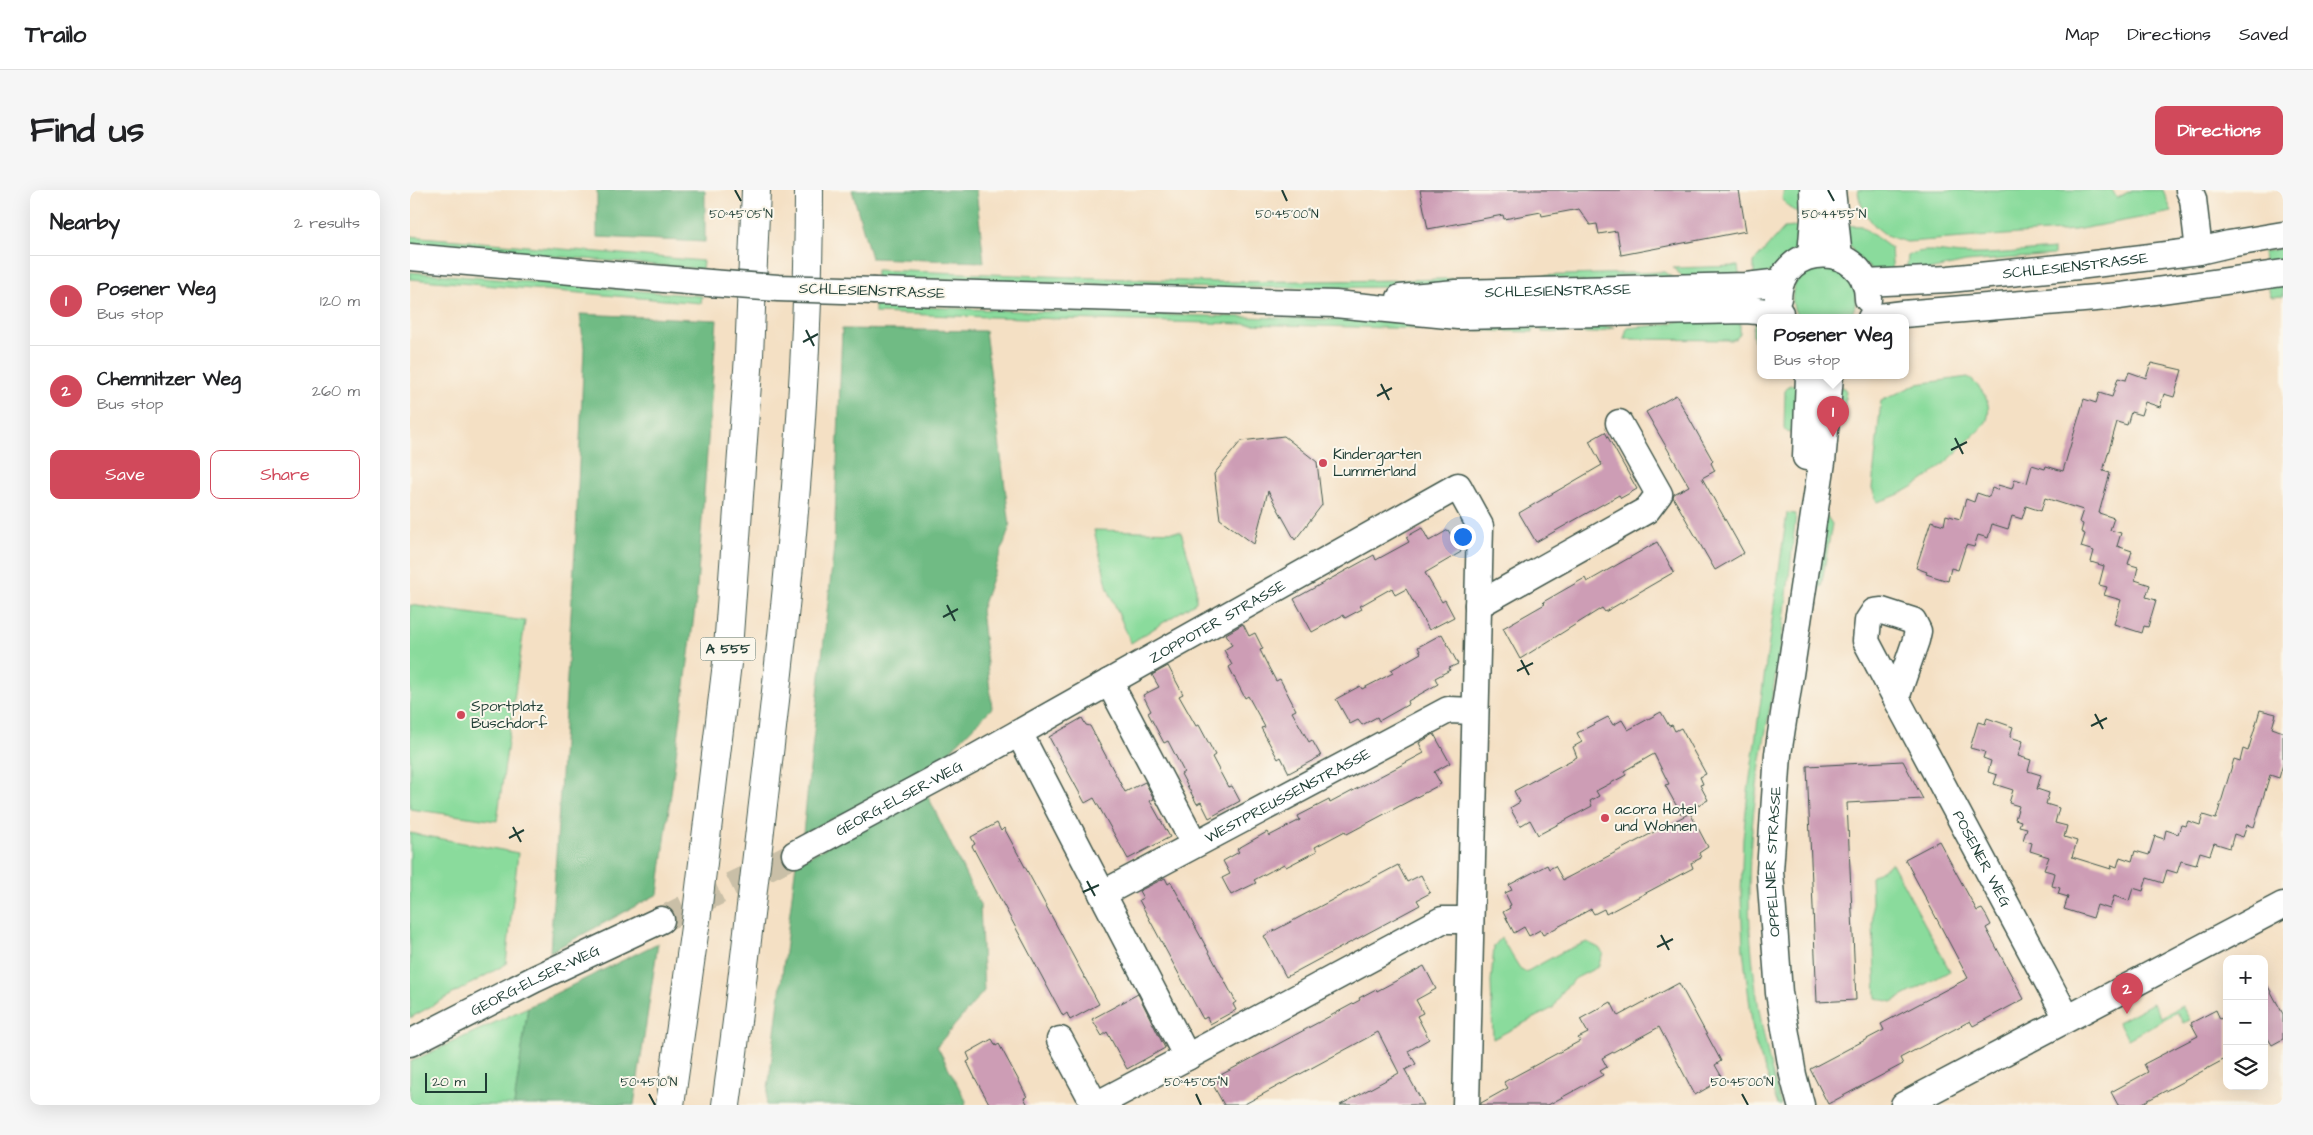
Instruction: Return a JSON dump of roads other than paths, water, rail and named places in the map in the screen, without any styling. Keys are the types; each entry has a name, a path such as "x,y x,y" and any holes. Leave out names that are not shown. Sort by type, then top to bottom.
{"highway":[{"name":"A 555","path":"670,1105 697,913 727,663 749,356 756,190"},
{"path":"726,1105 778,681 793,524 805,364 809,190"}],"street":[{"path":"1811,255 1814,219 1813,190"},
{"path":"1832,190 1839,257"},
{"path":"2189,190 2193,199 2199,251"},
{"name":"SCHLESIENSTRASSE","path":"1865,283 1949,279 2199,251 2283,235"},
{"path":"1781,314 1778,298 1781,282 1788,270 1798,261 1811,255 1825,254 1839,257 1850,263 1859,272 1865,283 1868,295 1865,314"},
{"name":"SCHLESIENSTRASSE","path":"410,257 778,288 1334,304 1458,316 1746,310 1769,314"},
{"path":"1905,314 2120,296 2283,273"},
{"name":"SCHLESIENSTRASSE","path":"1334,304 1456,293 1746,286 1781,282"},
{"name":"OPPELNER STRASSE","path":"1798,618 1806,481 1809,379"},
{"name":"OPPELNER STRASSE","path":"1800,1105 1793,1076 1780,993 1770,871 1778,754 1822,462 1830,379"},
{"path":"1466,1105 1478,605 1647,510 1659,494 1618,423"},
{"name":"ZOPPOTER STRASSE","path":"976,757 1458,486 1480,526 1478,605"},
{"path":"1109,682 1194,843"},
{"name":"POSENER WEG","path":"1896,698 2068,1018"},
{"name":"WESTPREUSSENSTRASSE","path":"1102,894 1194,843 1448,710 1475,711"},
{"path":"1019,733 1187,1057"},
{"name":"GEORG-ELSER-WEG","path":"794,854 976,757"},
{"path":"1904,1105 2283,905"},
{"name":"GEORG-ELSER-WEG","path":"410,1042 535,979 661,920"},
{"path":"1060,1040 1095,1105 1442,920 1470,920"}],"tunnel":[{"path":"661,920 795,854"}],"place":[{"name":"Posener Weg","path":"1833,437"},
{"name":"Kindergarten Lummerland","path":"1323,463"},
{"name":"Sportplatz Buschdorf","path":"461,715"},
{"name":"acora Hotel und Wohnen","path":"1605,818"},
{"name":"Chemnitzer Weg","path":"2127,1014"}]}
